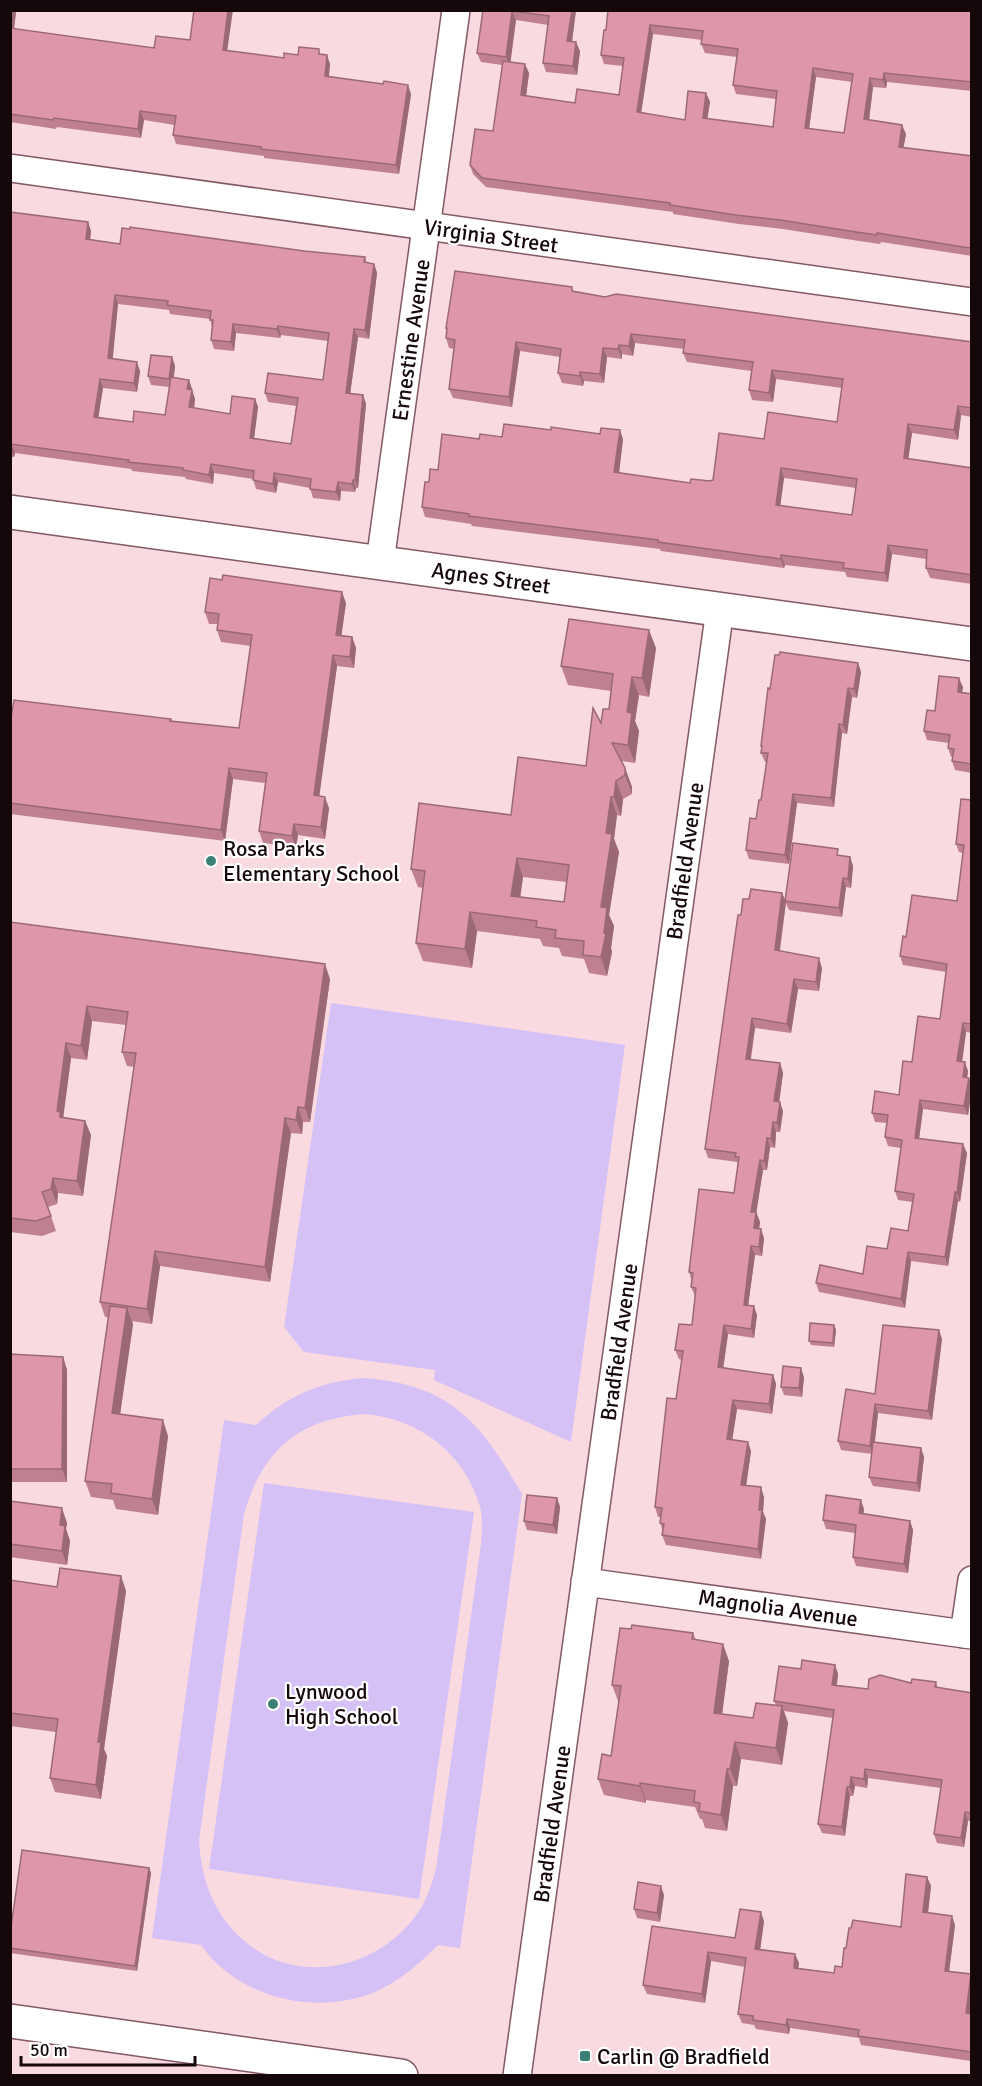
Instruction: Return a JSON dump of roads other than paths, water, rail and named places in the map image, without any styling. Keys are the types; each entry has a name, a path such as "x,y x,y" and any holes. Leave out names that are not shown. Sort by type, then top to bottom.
{"street":[{"name":"Ernestine Avenue","path":"380,562 456,10"},
{"name":"Virginia Street","path":"10,168 972,302"},
{"name":"Agnes Street","path":"10,512 972,644"},
{"name":"Bradfield Avenue","path":"517,2076 720,609"},
{"path":"968,1634 972,1580"},
{"name":"Magnolia Avenue","path":"585,1582 968,1634"},
{"path":"10,2021 401,2076"}],"place":[{"name":"Rosa Parks Elementary School","path":"211,861"},
{"name":"Lynwood High School","path":"273,1704"},
{"name":"Carlin @ Bradfield","path":"585,2056"}]}
